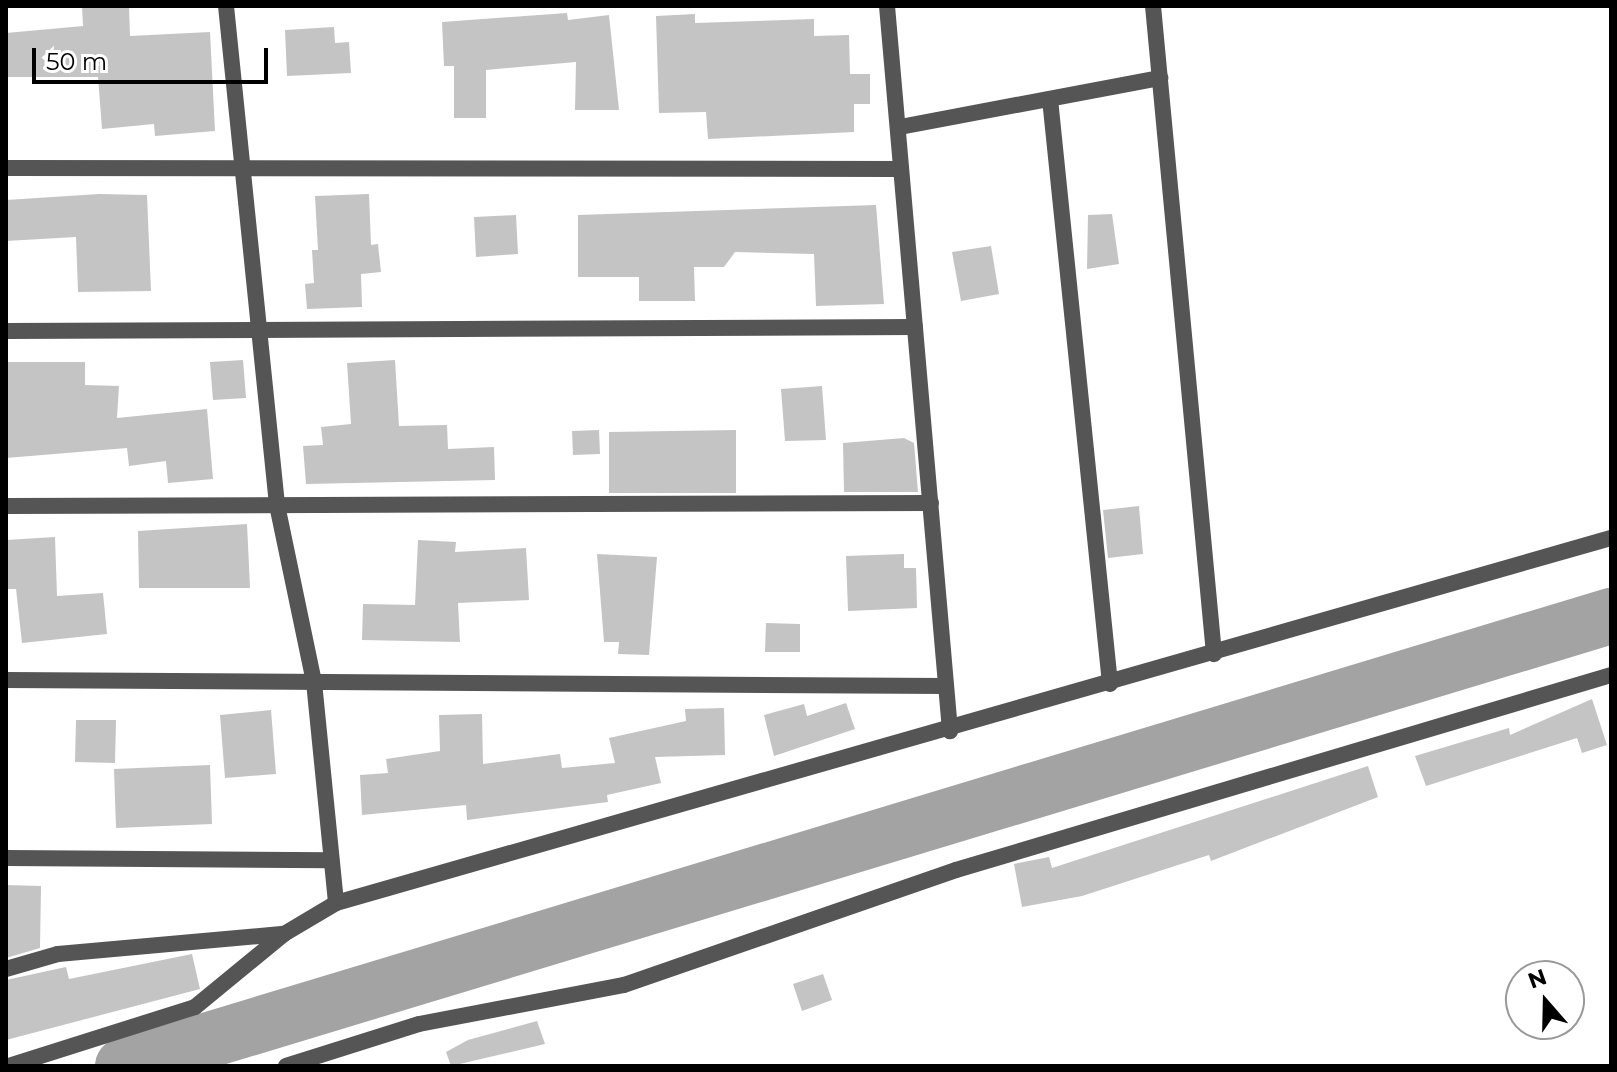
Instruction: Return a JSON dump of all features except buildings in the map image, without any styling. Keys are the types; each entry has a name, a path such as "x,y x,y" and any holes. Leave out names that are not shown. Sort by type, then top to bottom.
{"street":[{"path":"226,6 277,505 314,682 336,903"},
{"path":"887,6 900,127 901,169 950,731"},
{"path":"1153,6 1214,654"},
{"path":"900,127 1160,78"},
{"path":"1050,99 1110,684"},
{"path":"6,168 901,169"},
{"path":"6,331 259,324 915,327"},
{"path":"6,506 931,503"},
{"path":"9,1066 195,1007 284,934 336,903 950,731 1611,538"},
{"path":"286,1066 419,1024 624,985 956,870 1611,675"},
{"path":"6,680 946,686"},
{"path":"6,858 331,860"},
{"path":"6,969 58,954 284,934"}],"waterway":[{"path":"123,1066 1611,616"}]}
